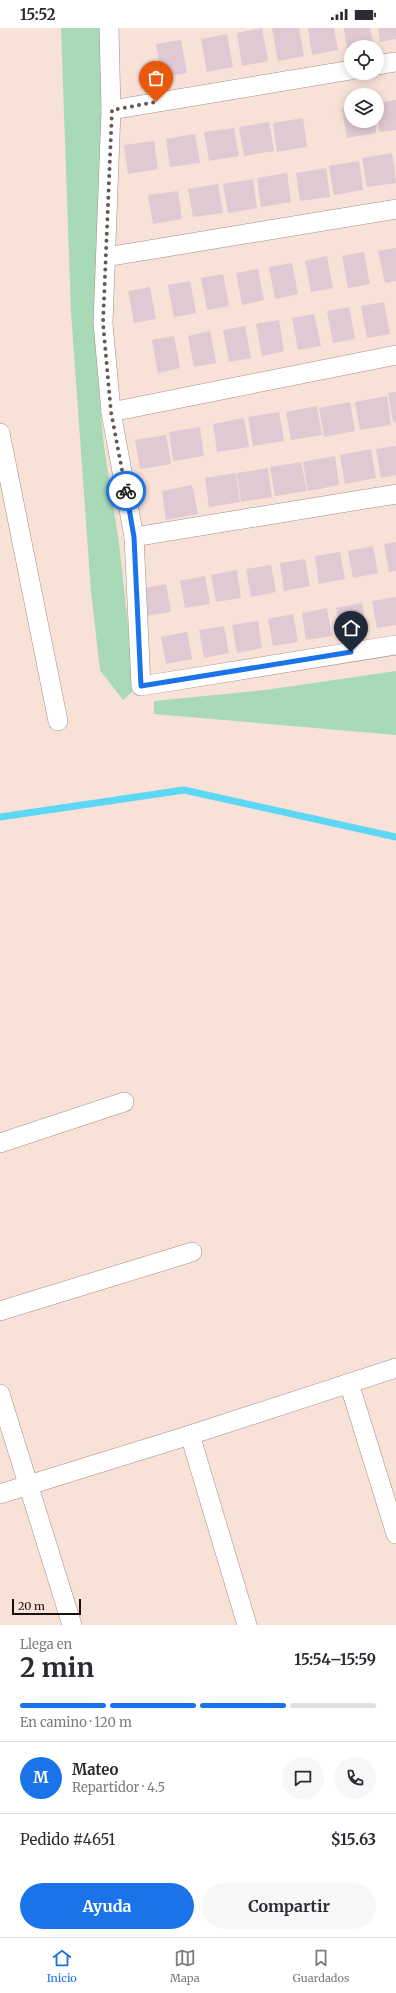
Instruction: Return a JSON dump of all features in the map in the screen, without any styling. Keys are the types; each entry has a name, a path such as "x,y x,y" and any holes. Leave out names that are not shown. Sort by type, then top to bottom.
{"street":[{"path":"108,28 112,110 103,323 111,412 134,537 141,686 396,645"},
{"path":"384,64 396,62"},
{"path":"112,110 344,71"},
{"path":"106,257 396,208"},
{"path":"111,412 396,355"},
{"path":"0,433 58,721"},
{"path":"134,537 396,494"},
{"path":"0,1143 124,1102"},
{"path":"0,1311 192,1252"},
{"path":"0,1494 190,1435 396,1368"},
{"path":"349,1383 396,1534"},
{"path":"0,1394 72,1625"},
{"path":"190,1435 246,1625"}],"green space":[{"path":"61,28 102,28 105,112 96,289 99,392 104,447 119,543 135,689 123,700 100,670 91,592 71,312"},
{"path":"396,671 396,735 154,714 154,701 265,690"}],"building":[{"path":"262,28 268,61 242,66 237,33"},
{"path":"272,28 299,28 304,56 278,61"},
{"path":"308,28 334,28 338,50 312,55"},
{"path":"344,28 370,28 372,40 346,40"},
{"path":"378,28 396,28 396,39 384,41 380,40"},
{"path":"227,34 233,67 207,72 201,39"},
{"path":"181,40 187,73 162,77 156,44"},
{"path":"396,100 396,130 379,132 379,128 384,128 384,102"},
{"path":"342,109 344,109 344,121"},
{"path":"303,118 307,147 277,152 273,123"},
{"path":"269,122 274,151 244,156 239,127"},
{"path":"234,128 239,156 209,161 204,132"},
{"path":"345,128 376,128 376,133 347,138"},
{"path":"195,134 200,163 170,167 166,139"},
{"path":"154,141 158,169 128,174 124,145"},
{"path":"392,153 396,183 367,187 362,158"},
{"path":"359,161 363,190 334,195 329,166"},
{"path":"326,168 330,197 300,201 296,173"},
{"path":"287,173 291,202 261,207 257,178"},
{"path":"253,179 257,208 228,213 223,184"},
{"path":"218,184 223,213 193,217 188,189"},
{"path":"178,191 182,219 153,224 148,195"},
{"path":"396,248 396,281 385,283 378,251"},
{"path":"364,252 370,284 348,288 342,256"},
{"path":"327,256 333,288 311,292 305,261"},
{"path":"292,263 298,294 275,299 269,267"},
{"path":"258,269 264,300 242,305 236,273"},
{"path":"223,274 229,306 207,310 201,278"},
{"path":"190,281 196,313 174,317 168,285"},
{"path":"150,287 156,319 134,323 128,291"},
{"path":"384,302 390,334 367,338 361,306"},
{"path":"349,307 355,339 333,343 327,311"},
{"path":"314,314 321,346 298,350 292,318"},
{"path":"279,320 284,351 262,356 256,324"},
{"path":"245,326 251,358 229,362 223,330"},
{"path":"210,331 216,363 194,367 188,336"},
{"path":"174,336 180,368 158,373 152,340"},
{"path":"396,392 396,422 393,422 388,393"},
{"path":"387,396 391,425 360,430 355,402"},
{"path":"350,402 355,431 324,437 319,408"},
{"path":"317,406 322,435 291,440 286,412"},
{"path":"279,412 284,441 253,446 248,417"},
{"path":"244,418 249,447 217,452 213,424"},
{"path":"200,427 204,456 173,461 169,432"},
{"path":"166,435 171,464 140,469 135,440"},
{"path":"396,446 396,475 381,478 376,449"},
{"path":"371,449 376,478 345,484 340,455"},
{"path":"335,456 339,485 308,491 303,462"},
{"path":"301,462 307,491 275,496 270,467"},
{"path":"268,468 272,497 241,502 237,473"},
{"path":"236,473 240,502 209,507 205,478"},
{"path":"192,485 198,514 166,520 162,491"},
{"path":"396,542 396,571 389,572 384,544"},
{"path":"373,546 378,573 353,578 348,551"},
{"path":"340,552 345,579 319,584 315,556"},
{"path":"305,559 310,586 284,591 280,563"},
{"path":"271,565 276,592 251,597 246,569"},
{"path":"237,570 241,598 216,602 211,575"},
{"path":"205,576 210,604 185,608 180,581"},
{"path":"166,584 171,612 145,616 140,589"},
{"path":"396,597 396,625 377,628 372,601"},
{"path":"362,603 367,631 341,636 336,608"},
{"path":"327,608 332,636 306,640 302,613"},
{"path":"293,614 298,642 273,646 268,619"},
{"path":"258,621 262,648 237,653 232,625"},
{"path":"224,626 229,653 204,658 199,630"},
{"path":"187,632 192,659 166,664 161,637"}],"waterway":[{"path":"0,817 184,790 396,837"}],"way so far":[{"path":"126,491 111,412 103,323 106,295 106,257 112,110 156,102"}],"route":[{"path":"126,491 134,537 141,686 351,652"}]}
